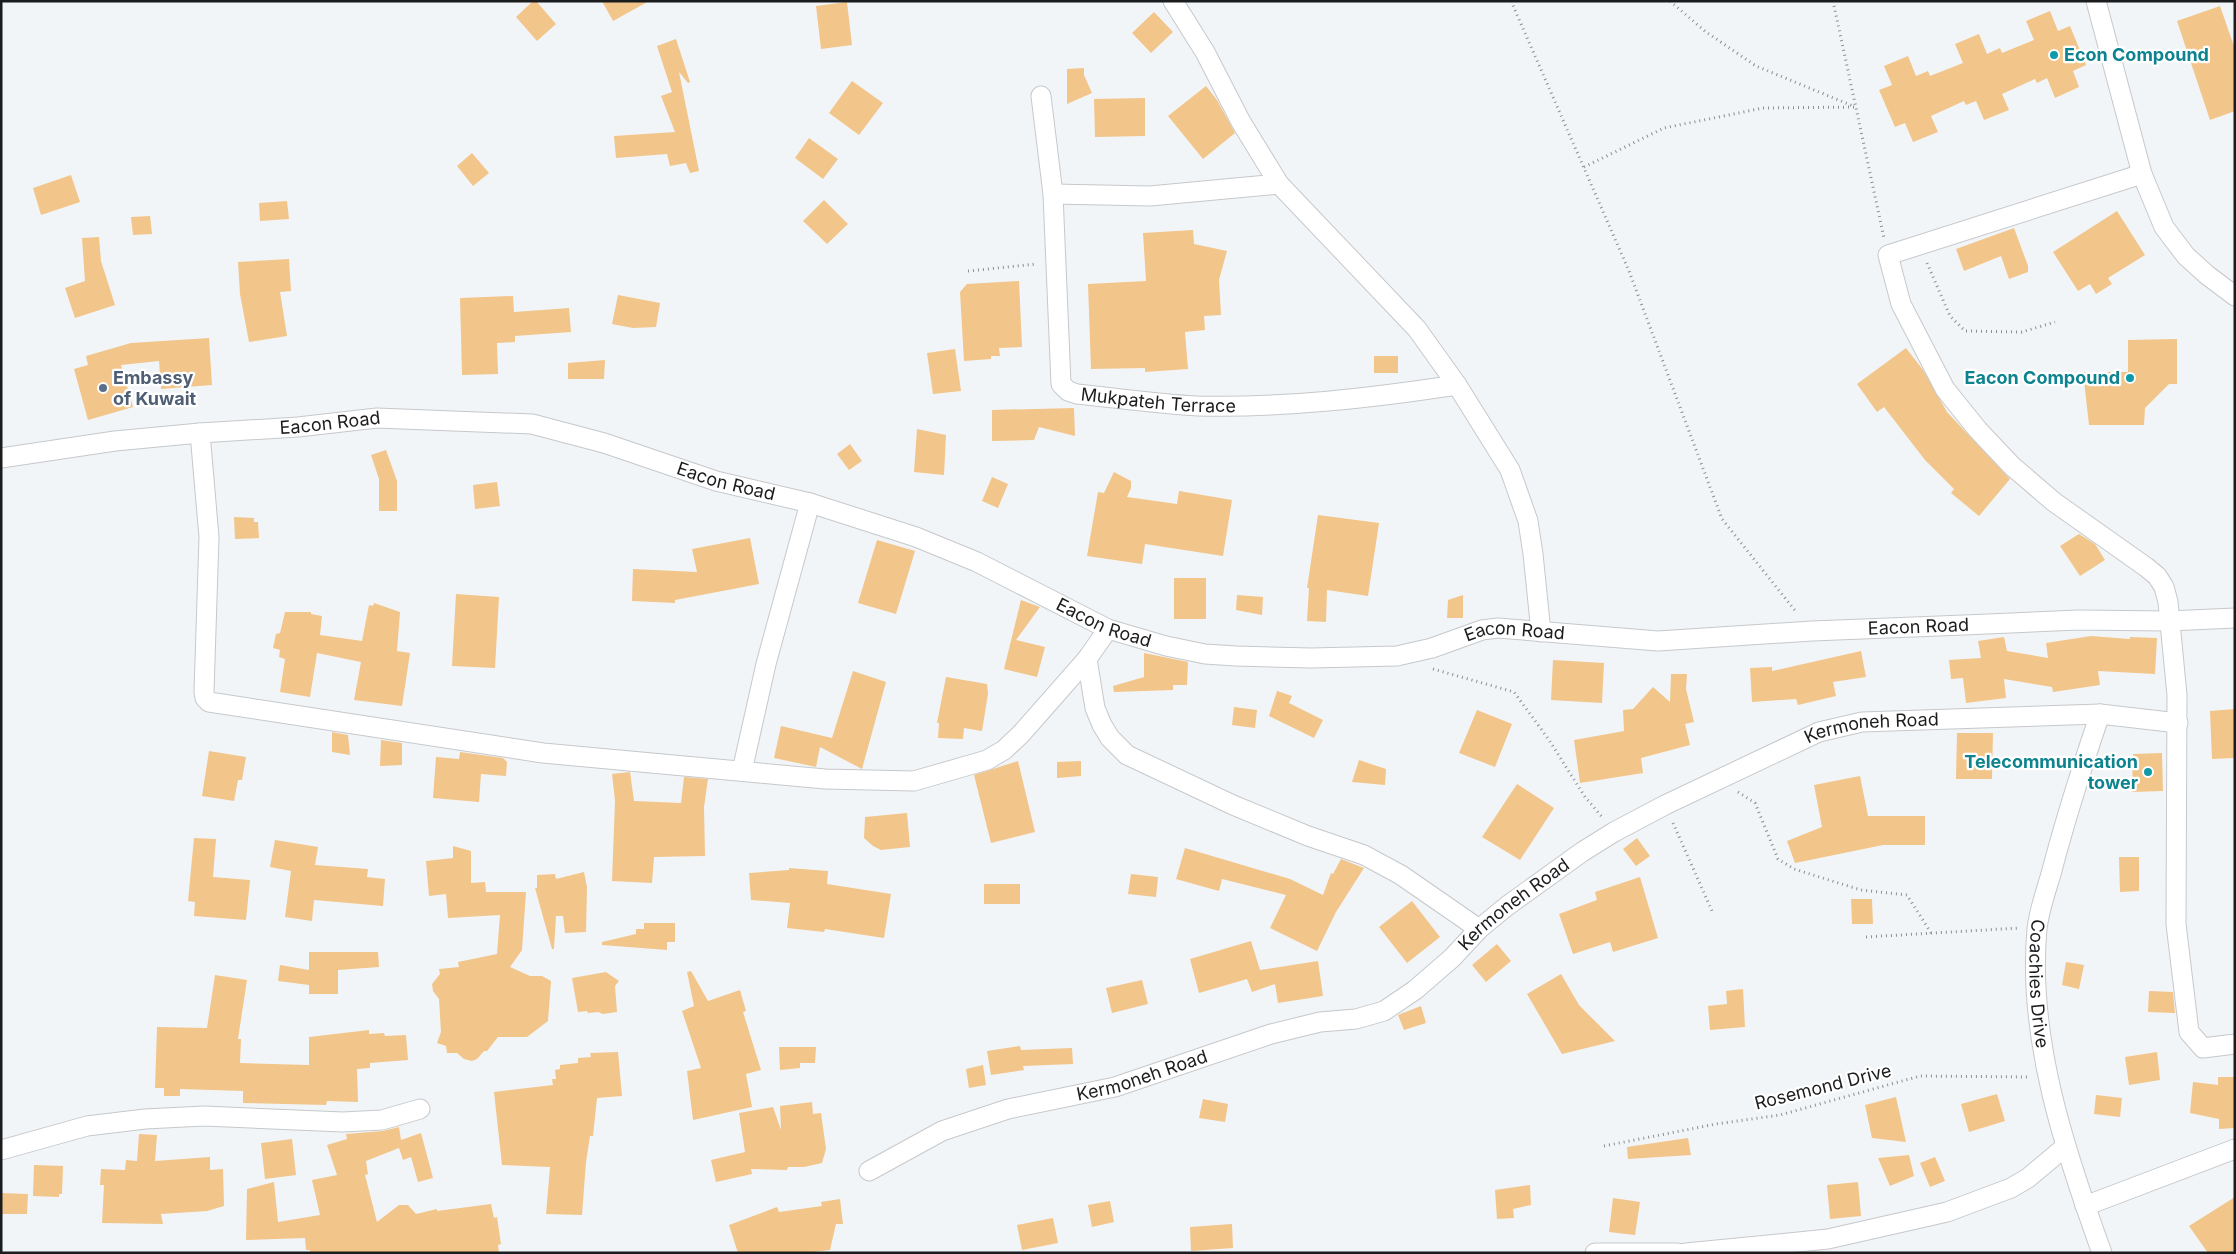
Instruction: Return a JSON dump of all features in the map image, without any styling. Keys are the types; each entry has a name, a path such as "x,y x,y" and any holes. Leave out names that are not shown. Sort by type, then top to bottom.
{"street":[{"path":"1173,1 1205,52 1241,122 1280,184 1417,330 1457,385 1510,470 1525,512 1533,554 1541,632"},
{"path":"2096,1 2142,174 2164,227 2186,256 2235,296"},
{"name":"Mukpateh Terrace","path":"1041,96 1053,194 1061,384 1068,390 1077,394 1197,406 1284,405 1368,398 1457,385"},
{"path":"2142,174 1888,255 1901,304 1946,389 1978,430 2012,466 2054,502 2158,576 2164,587 2168,602 2168,621 2178,695 2176,924 2189,1032 2203,1048 2235,1044"},
{"path":"1053,194 1150,196 1280,184"},
{"name":"Eacon Road","path":"1,458 115,441 298,427 377,418 532,424 604,443 716,481 810,503 916,536 977,562 1108,629 1166,646 1228,656 1311,658 1397,656 1432,648 1482,630 1498,628 1658,641 1812,631 2078,620 2168,621 2235,618"},
{"path":"200,433 209,537 204,692 205,698 210,702 543,752 825,779 914,781 987,760 1004,750 1021,734 1087,659 1108,629"},
{"path":"742,771 766,664 810,503"},
{"path":"1087,659 1095,708 1102,725 1110,738 1128,755 1233,805 1308,836 1364,855 1400,874 1480,929"},
{"name":"Kermoneh Road","path":"869,1171 942,1131 1008,1109 1115,1087 1271,1034 1320,1022 1356,1019 1384,1011 1415,990 1507,906 1614,832 1788,745 1819,732 1842,725 1862,722 2100,714 2178,723"},
{"name":"Coachies Drive","path":"2100,714 2066,817 2037,927 2037,1016 2065,1147 2102,1253"},
{"path":"1,1150 87,1126 145,1119 204,1116 343,1122 382,1120 420,1109"},
{"path":"1686,1253 1828,1239 1947,1212 2017,1185 2065,1147"},
{"path":"2085,1206 2235,1149"},
{"path":"1598,1252 1678,1253"}],"path":[{"path":"1511,1 1629,271 1722,519 1812,631"},
{"path":"1670,1 1706,32 1756,66 1856,107"},
{"path":"1834,1 1888,255"},
{"path":"1584,167 1664,128 1762,108 1856,107"},
{"path":"1919,244 1950,316 1966,331 2022,332 2055,322"},
{"path":"968,270 1055,262"},
{"path":"1397,656 1415,664 1514,692 1549,740 1585,797 1614,832"},
{"path":"1718,780 1755,804 1778,859 1794,869 1861,890 1907,895 1931,933"},
{"path":"1665,805 1712,912"},
{"path":"1866,937 2037,927"},
{"name":"Rosemond Drive","path":"1604,1146 1716,1124 1780,1115 1920,1076 2050,1078"}],"building":[{"path":"533,1 536,1 556,24 537,41 516,17"},
{"path":"602,1 649,1 613,21"},
{"path":"847,2 852,45 821,49 816,6"},
{"path":"2220,6 2235,49 2235,111 2210,120 2177,21"},
{"path":"2050,11 2058,31 2070,26 2086,65 2073,71 2079,87 2055,98 2047,78 2037,83 2035,79 2002,94 2009,110 1984,120 1976,101 1966,105 1964,101 1931,116 1938,132 1913,142 1905,123 1895,127 1879,90 1892,85 1884,66 1908,56 1916,76 1928,71 1930,76 1963,63 1955,44 1979,34 1987,54 2000,48 2002,53 2034,40 2026,21"},
{"path":"1154,12 1173,32 1151,53 1132,33"},
{"path":"676,39 690,82 688,83 679,72 699,171 690,173 686,163 670,166 667,154 616,158 614,136 675,132 661,96 672,92 657,46"},
{"path":"1084,68 1084,75 1092,93 1067,104 1067,69"},
{"path":"852,81 883,103 859,135 829,113"},
{"path":"1206,86 1217,100 1235,133 1203,159 1168,116"},
{"path":"1145,98 1145,136 1095,137 1094,99"},
{"path":"809,138 838,159 823,179 795,158"},
{"path":"472,153 489,173 473,186 457,166"},
{"path":"71,175 80,202 41,215 33,188"},
{"path":"824,200 848,224 827,244 803,221"},
{"path":"287,201 289,219 260,221 259,203"},
{"path":"2117,211 2145,255 2108,278 2112,284 2096,294 2090,284 2078,291 2053,252"},
{"path":"150,216 152,234 133,235 131,217"},
{"path":"2014,228 2028,266 2028,272 2009,279 2001,256 1964,271 1956,249"},
{"path":"1193,230 1194,244 1227,251 1219,280 1221,315 1204,316 1205,330 1185,332 1188,369 1145,372 1145,368 1091,369 1088,284 1146,281 1143,233"},
{"path":"99,237 101,261 115,305 75,318 65,288 85,281 82,238"},
{"path":"289,259 291,291 280,292 287,336 249,342 240,294 238,262"},
{"path":"1019,281 1022,347 999,348 1000,356 991,356 991,359 964,361 960,292 967,284"},
{"path":"618,295 660,303 656,327 633,328 612,324"},
{"path":"513,296 514,312 569,308 571,332 515,336 515,342 497,343 498,374 462,375 460,298"},
{"path":"209,338 212,385 161,389 159,361 121,365 133,407 88,420 74,369 88,365 86,356 131,343"},
{"name":"Eacon Compound","path":"2177,339 2177,384 2169,384 2145,408 2144,425 2089,425 2083,372 2128,372 2128,340"},
{"path":"1906,348 1923,370 1947,412 2010,479 1979,516 1951,493 1954,489 1925,460 1884,407 1877,412 1857,384"},
{"path":"955,349 961,391 933,394 927,353"},
{"path":"1374,356 1398,356 1398,373 1374,373"},
{"path":"605,360 604,379 568,379 568,363"},
{"path":"1074,408 1075,436 1039,427 1034,440 992,441 992,410"},
{"path":"917,429 946,435 944,475 914,472"},
{"path":"850,444 862,461 849,470 837,454"},
{"path":"386,450 397,481 397,511 379,511 379,479 371,455"},
{"path":"1114,472 1131,481 1131,488 1127,497 1177,504 1179,491 1232,500 1223,556 1145,544 1142,564 1087,556 1098,492 1104,493"},
{"path":"992,477 1008,484 998,508 982,501"},
{"path":"497,482 500,506 475,509 473,485"},
{"path":"1318,515 1379,523 1368,596 1327,590 1326,622 1307,621 1309,588 1307,588"},
{"path":"234,517 254,518 254,522 258,522 259,538 235,539"},
{"path":"2079,534 2095,544 2105,560 2080,576 2060,546"},
{"path":"750,538 759,584 675,600 675,603 632,601 633,569 697,572 692,549"},
{"path":"877,540 915,551 896,614 858,603"},
{"path":"1174,578 1206,578 1206,619 1174,619"},
{"path":"456,594 499,597 495,668 452,666"},
{"path":"1237,595 1263,597 1262,615 1236,610"},
{"path":"1463,595 1463,618 1447,618 1448,600"},
{"path":"1021,600 1040,607 1016,640 1045,647 1037,677 1004,669"},
{"path":"374,603 400,612 397,651 410,653 402,706 354,700 361,662 317,653 310,697 280,692 285,659 279,657 280,650 273,648 276,634 280,633 285,612 311,612 311,614 322,616 320,635 362,641 369,605 373,606"},
{"path":"2091,636 2130,639 2130,637 2157,638 2155,674 2098,671 2100,685 2053,692 2052,687 2004,679 2006,698 1966,703 1963,678 1951,679 1949,660 1981,658 1978,641 2004,637 2007,651 2048,658 2046,643"},
{"path":"1861,651 1866,677 1833,682 1836,696 1798,705 1796,699 1752,702 1750,668 1772,667 1772,671"},
{"path":"1144,653 1188,662 1187,685 1173,685 1173,690 1114,692 1113,686 1144,677"},
{"path":"1553,660 1604,663 1602,703 1551,700"},
{"path":"853,671 886,682 862,769 820,747 816,767 774,758 781,726 832,738"},
{"path":"1671,674 1687,674 1686,689 1694,722 1685,724 1690,745 1641,758 1643,773 1580,783 1574,740 1624,731 1623,710 1633,709 1653,687 1670,702"},
{"path":"946,677 987,684 988,694 982,731 964,728 963,739 938,738 939,723 937,723"},
{"path":"1277,691 1292,696 1289,703 1323,720 1314,738 1269,716"},
{"path":"1234,707 1257,710 1255,728 1232,725"},
{"path":"2235,709 2235,758 2212,759 2210,711"},
{"path":"1477,710 1512,724 1495,767 1459,753"},
{"path":"332,732 348,735 350,755 332,752"},
{"path":"1957,733 1993,733 1992,779 1956,779"},
{"path":"381,740 402,743 402,765 380,766"},
{"path":"209,751 246,757 242,780 238,780 234,801 202,796"},
{"path":"460,752 503,758 507,762 506,776 481,774 479,802 433,798 436,757 459,759"},
{"name":"Telecommunication tower","path":"2162,753 2163,791 2132,792 2133,754"},
{"path":"1359,760 1386,769 1385,785 1352,782"},
{"path":"1018,761 1035,832 991,843 974,775"},
{"path":"1081,761 1081,776 1057,778 1057,762"},
{"path":"630,772 634,801 681,803 684,777 708,779 704,807 705,856 654,857 652,883 612,881 615,801 612,774"},
{"path":"1860,776 1868,816 1925,816 1925,845 1883,845 1795,863 1787,841 1822,827 1814,785"},
{"path":"1517,784 1554,808 1520,860 1482,837"},
{"path":"907,813 910,847 881,850 864,838 865,817"},
{"path":"194,838 216,839 213,877 250,880 246,920 194,916 195,902 188,901"},
{"path":"1637,838 1650,856 1636,866 1623,849"},
{"path":"275,840 318,847 315,865 368,869 367,877 385,879 383,906 314,900 312,921 285,917 291,871 270,867"},
{"path":"453,846 471,851 471,883 485,882 486,892 526,892 522,950 510,967 530,976 542,976 551,981 548,1021 527,1037 498,1037 487,1051 484,1051 477,1059 472,1061 464,1059 457,1053 447,1053 446,1046 437,1043 441,1032 439,999 433,991 432,984 440,974 439,969 459,967 458,962 497,954 500,915 448,918 446,894 429,896 426,861 453,858"},
{"path":"1185,848 1290,879 1323,895 1331,873 1333,874 1341,859 1364,868 1336,912 1317,951 1270,928 1286,895 1222,879 1219,891 1176,879"},
{"path":"2119,857 2139,857 2139,891 2120,892"},
{"path":"789,868 828,871 827,884 891,894 884,938 825,929 824,932 787,928 790,903 751,900 749,873 789,870"},
{"path":"584,872 587,887 586,932 565,933 563,916 556,916 554,949 552,949 535,888 537,888 537,875 555,874 556,879"},
{"path":"1131,874 1158,877 1156,897 1128,894"},
{"path":"1640,877 1658,938 1613,952 1610,942 1573,954 1559,914 1597,900 1595,892"},
{"path":"984,884 1020,884 1020,904 984,904"},
{"path":"1851,899 1872,899 1873,924 1852,924"},
{"path":"1412,901 1440,937 1407,963 1379,927"},
{"path":"644,923 675,923 675,942 667,942 667,950 602,945 602,942 636,934 636,929 644,929"},
{"path":"1251,941 1260,970 1318,961 1323,996 1278,1003 1275,984 1252,992 1247,979 1199,993 1190,959"},
{"path":"1497,944 1511,961 1486,982 1472,965"},
{"path":"309,952 378,952 379,967 338,970 338,994 309,994 309,985 278,981 280,965 309,970"},
{"path":"2066,962 2084,965 2079,989 2062,985"},
{"path":"691,971 708,1001 740,990 746,1011 743,1012 761,1070 746,1074 752,1107 693,1120 687,1071 701,1068 682,1011 694,1006 687,972"},
{"path":"606,972 619,981 615,986 617,1012 603,1014 598,1012 588,1013 587,1011 578,1012 572,978"},
{"path":"1561,974 1579,1005 1615,1041 1562,1054 1527,994"},
{"path":"215,975 247,980 238,1039 241,1039 240,1063 309,1065 309,1037 369,1030 369,1034 384,1033 385,1036 406,1035 408,1060 370,1063 370,1068 357,1069 358,1102 327,1101 326,1105 243,1103 243,1091 180,1089 180,1096 164,1096 164,1088 155,1088 157,1027 207,1028"},
{"path":"1142,980 1148,1004 1112,1013 1106,988"},
{"path":"1743,989 1745,1027 1710,1030 1708,1006 1727,1004 1726,991"},
{"path":"2149,991 2173,992 2175,1013 2148,1012"},
{"path":"1421,1006 1426,1023 1404,1030 1398,1015"},
{"path":"1020,1046 1021,1050 1072,1048 1073,1064 1023,1066 1024,1070 991,1075 987,1051"},
{"path":"779,1047 816,1047 815,1063 800,1063 800,1068 780,1070"},
{"path":"618,1052 622,1096 597,1098 593,1136 590,1136 586,1162 582,1215 546,1214 550,1167 502,1165 494,1092 553,1085 552,1079 556,1079 555,1070 560,1069 560,1065 578,1063 578,1058 591,1057 590,1053"},
{"path":"2157,1052 2160,1080 2129,1085 2125,1057"},
{"path":"983,1065 986,1085 969,1088 966,1069"},
{"path":"2218,1077 2235,1077 2235,1128 2219,1129 2219,1119 2190,1113 2193,1082 2218,1085"},
{"path":"1997,1094 2005,1121 1969,1132 1961,1104"},
{"path":"2096,1095 2122,1098 2120,1117 2094,1114"},
{"path":"1896,1097 1906,1142 1872,1138 1865,1105"},
{"path":"1203,1099 1228,1104 1225,1122 1199,1118"},
{"path":"812,1102 813,1114 821,1113 826,1149 822,1163 804,1167 788,1167 787,1170 751,1169 752,1174 716,1182 711,1160 745,1152 739,1113 773,1107 781,1130 780,1106"},
{"path":"399,1127 401,1140 421,1133 433,1178 418,1182 411,1157 403,1160 399,1148 366,1161 368,1174 365,1175 377,1222 399,1205 408,1205 416,1214 437,1209 437,1211 491,1204 494,1218 497,1217 501,1244 498,1245 499,1253 310,1253 310,1250 306,1250 305,1238 246,1240 247,1189 274,1182 278,1222 320,1215 312,1180 337,1175 327,1145 347,1139 346,1134 383,1131"},
{"path":"139,1134 157,1135 155,1161 210,1157 210,1170 223,1169 224,1206 207,1211 161,1214 163,1224 102,1223 104,1185 100,1185 101,1169 125,1170 126,1160 137,1161"},
{"path":"1688,1138 1691,1155 1628,1159 1627,1147"},
{"path":"292,1139 296,1175 265,1179 261,1143"},
{"path":"1909,1155 1914,1176 1890,1186 1878,1158"},
{"path":"1935,1157 1945,1181 1930,1187 1920,1163"},
{"path":"34,1165 63,1166 62,1194 59,1194 59,1197 33,1196"},
{"path":"1858,1182 1861,1216 1830,1219 1827,1185"},
{"path":"1530,1185 1531,1205 1513,1209 1514,1218 1497,1219 1495,1190"},
{"path":"1,1193 28,1194 27,1214 1,1214"},
{"path":"2235,1197 2235,1253 2208,1253 2189,1226"},
{"path":"1613,1198 1640,1202 1635,1235 1609,1232"},
{"path":"840,1199 843,1224 836,1224 830,1250 804,1253 738,1253 729,1225 777,1207 779,1212 822,1206 821,1202"},
{"path":"1110,1201 1114,1222 1092,1227 1088,1205"},
{"path":"1053,1218 1058,1243 1022,1250 1017,1225"},
{"path":"1232,1224 1233,1248 1191,1251 1190,1227"}],"place":[{"name":"Econ Compound","path":"2054,55"},
{"name":"Eacon Compound","path":"2130,378"},
{"name":"Embassy of Kuwait","path":"103,388"},
{"name":"Telecommunication tower","path":"2148,772"}]}
